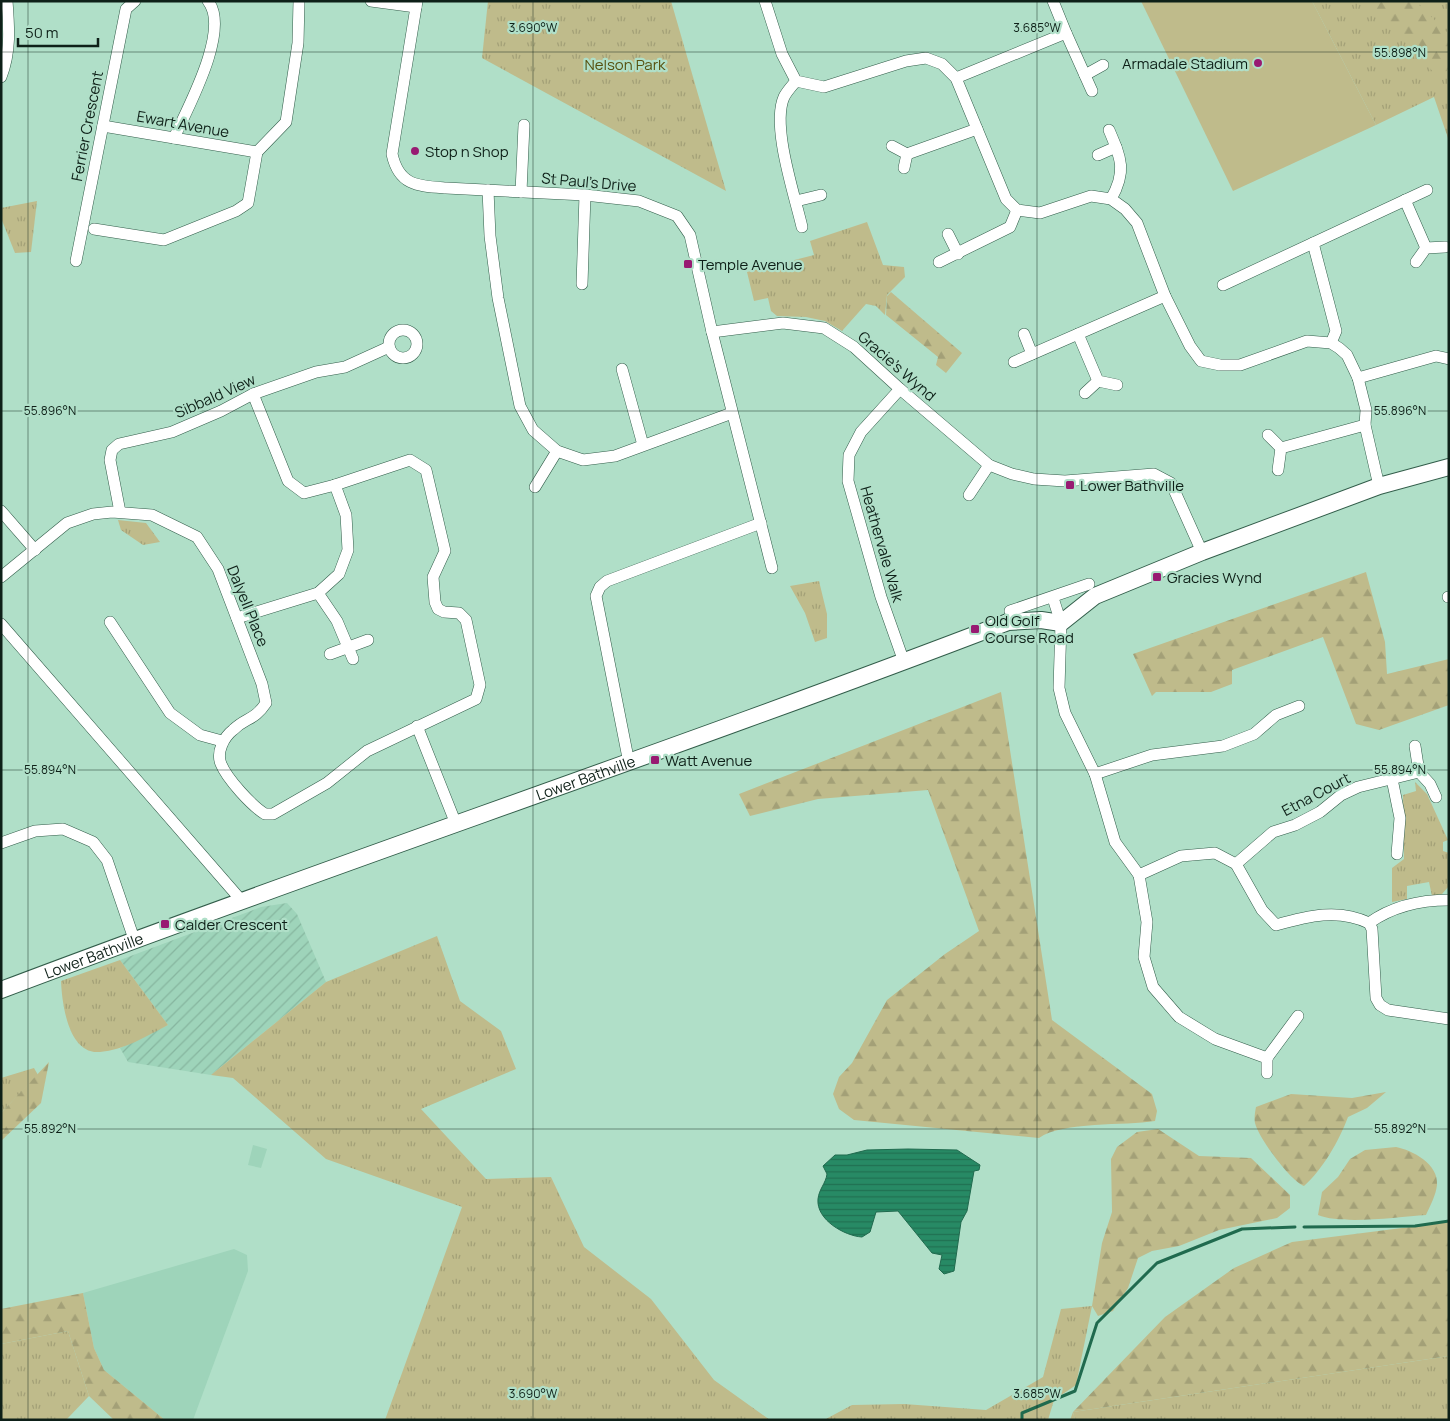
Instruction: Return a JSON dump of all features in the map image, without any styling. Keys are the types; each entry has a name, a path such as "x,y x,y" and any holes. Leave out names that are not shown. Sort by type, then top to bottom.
{"main road":[{"path":"1062,623 1094,596 1202,552 1379,486 1449,467"},
{"name":"Lower Bathville","path":"1,990 241,900 629,763 1008,622 1042,620 1062,623"}],"street":[{"path":"1,77 7,62 5,31 7,1"},
{"name":"Ferrier Crescent","path":"76,261 126,9 135,1"},
{"path":"174,138 209,60 215,27 208,1"},
{"path":"94,229 164,240 236,211 248,203 257,152 286,122 298,43 299,1"},
{"path":"371,1 416,4"},
{"path":"765,1 782,54 796,81"},
{"path":"1052,1 1092,91"},
{"name":"St Paul's Drive","path":"416,4 392,154 394,166 405,180 424,186 585,195 639,201 677,216 690,235 712,332 772,568"},
{"path":"956,78 1066,34"},
{"path":"796,81 824,87 906,61 926,58 942,64 956,78 1006,199 1017,210 1040,213 1090,196 1111,199 1125,209 1137,223 1165,296 1190,346 1201,361 1220,366 1240,365 1307,341 1331,343 1347,355 1358,378 1366,410 1365,425 1379,486"},
{"path":"1084,75 1103,65"},
{"path":"796,81 784,97 780,120 784,152 802,227"},
{"path":"521,192 524,125"},
{"name":"Ewart Avenue","path":"103,126 257,152"},
{"path":"892,146 907,154 976,129"},
{"path":"1108,130 1122,166 1119,184 1111,199"},
{"path":"1098,155 1116,147"},
{"path":"904,168 907,154"},
{"path":"488,190 490,236 498,298 520,406 533,430 557,452 583,460 615,456 732,413"},
{"path":"1223,285 1427,190"},
{"path":"582,284 585,195"},
{"path":"796,201 821,195"},
{"path":"1405,200 1426,248"},
{"path":"939,262 1010,227 1017,210"},
{"path":"948,234 958,254"},
{"path":"1313,243 1336,330 1331,343"},
{"path":"1426,248 1445,247"},
{"path":"1416,262 1426,248"},
{"path":"1014,362 1165,296"},
{"name":"Gracie's Wynd","path":"712,332 783,323 824,328 854,347 900,389 990,465 1027,477 1065,481 1154,474 1171,483 1202,552"},
{"path":"1024,334 1032,354"},
{"path":"1078,334 1098,381"},
{"name":"Sibbald View","path":"120,512 110,460 112,450 120,444 172,432 221,412 253,394 316,372 345,367 389,347"},
{"path":"1358,378 1436,356 1449,359"},
{"path":"622,370 643,445"},
{"path":"1098,381 1117,385"},
{"path":"1086,393 1098,381"},
{"name":"Heathervale Walk","path":"900,389 861,432 849,455 848,480 879,590 904,662"},
{"path":"110,622 170,713 200,735 222,741 220,763 228,776 259,810 265,814 273,814 327,783 367,751 479,697 480,690 466,620 459,613 444,612 438,609 434,602 433,577 445,551 426,470 410,460 335,485 304,493 288,480 253,394"},
{"path":"1280,448 1365,425"},
{"path":"1268,435 1280,448 1278,470"},
{"path":"535,487 557,452"},
{"path":"969,495 990,465"},
{"path":"236,618 318,593 339,574 348,550 346,515 335,485"},
{"path":"1,511 35,550"},
{"name":"Dalyell Place","path":"1,577 67,523 93,514 120,512 152,515 196,537 218,569 262,684 266,703 258,715 234,728 222,741"},
{"path":"629,763 596,596 600,587 608,581 760,523"},
{"path":"1010,611 1053,598 1089,584"},
{"path":"318,593 337,621 353,659"},
{"path":"1053,598 1062,623 1059,688 1065,713 1094,774 1115,842 1139,875 1148,922 1144,957 1153,987 1179,1017 1208,1034 1267,1058"},
{"path":"1,624 241,900"},
{"path":"330,654 368,640"},
{"path":"1094,774 1152,755 1223,746 1254,734 1276,715 1299,706"},
{"path":"417,726 456,824"},
{"path":"1415,746 1419,772 1430,784 1436,798"},
{"name":"Etna Court","path":"1236,864 1273,832 1295,825 1320,812 1341,795 1358,787 1419,772"},
{"path":"1392,779 1400,818 1397,854"},
{"path":"1,843 35,831 63,829 93,842 106,860 134,939"},
{"path":"1139,875 1181,856 1214,853 1236,864 1262,910 1276,926 1312,915 1328,914 1357,917 1369,923 1372,929 1376,998 1380,1005 1388,1010 1449,1019"},
{"path":"1369,923 1387,910 1407,905 1449,900"},
{"path":"1268,1073 1267,1058 1298,1016"}],"shaded area":[{"path":"287,903 297,914 326,982 211,1075 128,1062 120,1048 168,1025 120,960 261,907"},
{"path":"253,1145 267,1149 261,1168 248,1165"},
{"path":"867,1150 957,1150 980,1165 979,1170 974,1171 967,1211 961,1222 954,1271 944,1274 939,1269 942,1255 932,1253 898,1211 876,1212 870,1232 862,1237 848,1234 833,1226 822,1214 819,1207 818,1199 827,1174 823,1166 835,1155 847,1155"},
{"path":"234,1249 247,1255 248,1271 193,1420 165,1420 104,1370 94,1348 83,1293"}],"green space":[{"name":"Nelson Park","path":"488,1 671,1 726,191 482,58"},
{"name":"Armadale Stadium","path":"1141,1 1312,1 1376,125 1233,191"},
{"path":"1312,1 1449,1 1449,141 1434,97 1376,125"},
{"path":"1366,1 1415,1 1449,34 1449,67 1441,80"},
{"path":"37,201 31,252 15,253 1,218 1,208"},
{"path":"867,222 883,265 904,267 905,277 887,295 885,315 876,306 866,304 842,331 825,321 806,317 777,316 771,311 768,298 754,301 747,272 814,255 810,241"},
{"path":"891,292 962,353 946,373 936,365 938,357 886,315 887,296"},
{"path":"118,520 146,523 160,542 143,545 121,530"},
{"path":"1366,572 1385,642 1387,674 1449,659 1449,705 1379,730 1356,724 1323,637 1232,670 1232,684 1211,692 1156,692 1152,696 1133,654"},
{"path":"819,581 827,614 827,638 815,642 805,613 790,586"},
{"path":"1001,692 1052,1020 1152,1094 1157,1111 1155,1121 1078,1126 1050,1133 1039,1138 854,1120 839,1109 833,1094 839,1077 852,1063 887,1000 945,954 979,931 928,790 818,799 750,816 739,794"},
{"path":"1415,782 1427,794 1448,840 1443,842 1443,851 1449,853 1449,886 1442,894 1432,896 1429,882 1407,886 1407,899 1392,902 1392,868 1404,859 1403,795 1416,791"},
{"path":"437,936 460,1001 501,1031 516,1069 421,1109 486,1179 551,1177 584,1247 651,1299 714,1380 770,1420 385,1420 462,1207 326,1159 233,1078 211,1075 326,982"},
{"path":"120,960 168,1025 135,1042 109,1051 89,1051 74,1037 69,1026 65,1014 61,981"},
{"path":"49,1062 41,1103 1,1141 1,1113"},
{"path":"34,1068 38,1075 1,1113 1,1078"},
{"path":"1386,1092 1367,1108 1348,1117 1330,1154 1304,1186 1291,1176 1276,1158 1257,1130 1255,1123 1256,1107 1291,1094 1352,1098"},
{"path":"1158,1129 1199,1156 1251,1158 1290,1195 1290,1208 1277,1218 1219,1230 1179,1246 1152,1251 1138,1258 1128,1288 1113,1311 1098,1316 1092,1306 1102,1243 1112,1212 1111,1159 1117,1147 1137,1132"},
{"path":"1396,1147 1417,1155 1434,1171 1437,1185 1426,1215 1386,1219 1341,1220 1318,1215 1322,1192 1338,1177 1350,1159 1365,1150"},
{"path":"1449,1222 1449,1356 1073,1412 1165,1317 1234,1268 1292,1242"},
{"path":"83,1293 94,1348 104,1370 165,1420 114,1420 89,1396 68,1331 1,1344 1,1309"},
{"path":"1092,1306 1076,1385 1054,1400 1048,1420 824,1420 852,1405 904,1404 986,1410 1043,1377 1061,1309"},
{"path":"68,1331 89,1396 67,1419 1,1420 1,1344"},
{"path":"1449,1356 1449,1420 1075,1420 1073,1412"},
{"path":"1073,1412 1075,1420 1070,1420"}],"waterway":[{"path":"1304,1227 1415,1226 1449,1221"},
{"path":"1022,1420 1022,1413 1075,1391 1097,1323 1157,1263 1242,1229 1295,1227"}],"place":[{"name":"Armadale Stadium","path":"1258,63"},
{"name":"Stop n Shop","path":"415,151"},
{"name":"Temple Avenue","path":"688,264"},
{"name":"Lower Bathville","path":"1070,485"},
{"name":"Gracies Wynd","path":"1157,577"},
{"name":"Old Golf Course Road","path":"975,629"},
{"name":"Watt Avenue","path":"655,760"},
{"name":"Calder Crescent","path":"165,924"}]}
